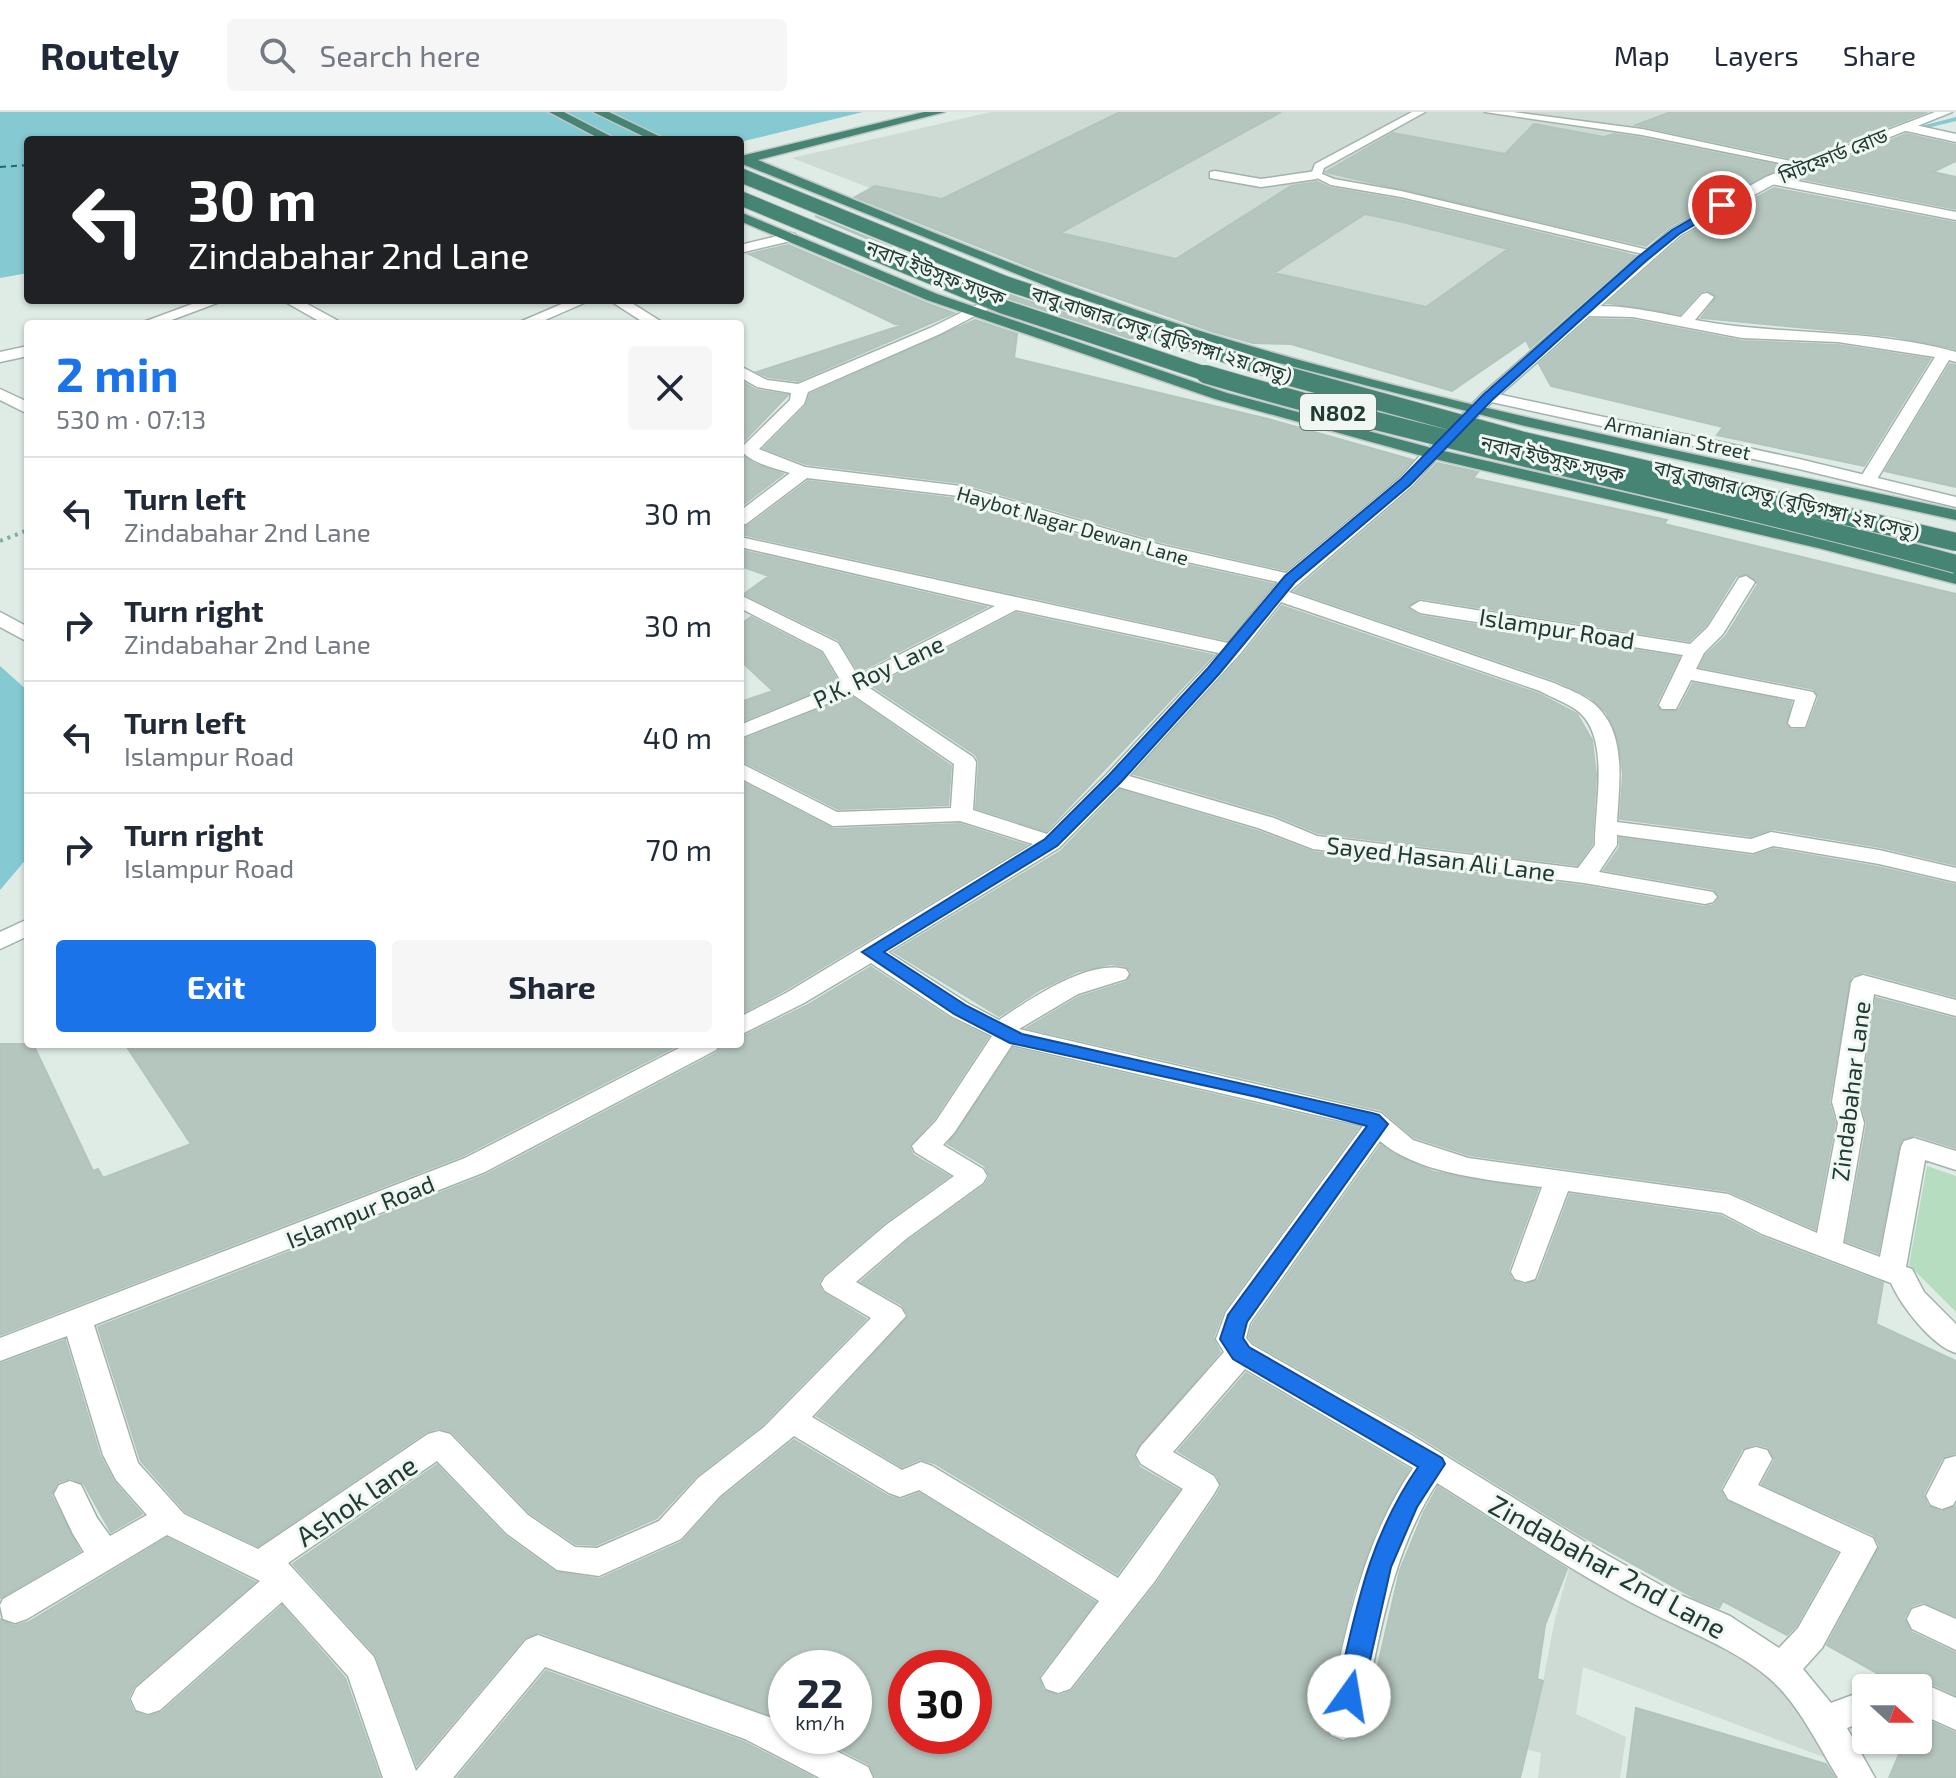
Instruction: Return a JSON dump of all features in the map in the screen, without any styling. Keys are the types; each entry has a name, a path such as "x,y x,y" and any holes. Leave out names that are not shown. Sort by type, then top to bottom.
{"highway":[{"path":"555,112 604,136"},
{"path":"599,112 652,136"},
{"path":"744,164 939,112"},
{"name":"নবাব ইউসুফ সড়ক","path":"744,166 1054,287 1266,356 1956,515"},
{"name":"বাবু বাজার সেতু (বুড়িগঙ্গা ২য় সেতু)","path":"744,166 891,239 1075,309 1265,371 1461,424 1842,512 1956,542"},
{"name":"বাবু বাজার সেতু (বুড়িগঙ্গা ২য় সেতু)","path":"744,200 991,302 1104,343 1323,408 1869,539 1956,564"},
{"name":"নবাব ইউসুফ সড়ক","path":"744,218 932,297 1221,396 1432,453 1791,536 1956,578"}],"street":[{"name":"মিটফোর্ড রোড","path":"1432,453 1481,404 1676,232 1804,165 1946,112"},
{"path":"1906,127 1956,138"},
{"path":"1215,175 1261,183 1316,175"},
{"path":"1771,180 1956,216"},
{"path":"744,248 790,237"},
{"path":"1685,322 1707,297"},
{"path":"744,373 763,384 800,389 935,331 991,302"},
{"path":"158,320 206,304"},
{"path":"297,304 328,320"},
{"path":"533,320 574,304"},
{"path":"623,304 650,320"},
{"path":"1586,312 1633,313 1742,333 1838,337 1951,355 1868,480"},
{"path":"0,357 24,352"},
{"name":"Haybot Nagar Dewan Lane","path":"800,389 798,401 748,450 803,472 961,491 1283,586"},
{"path":"0,394 24,407"},
{"name":"Armanian Street","path":"1481,404 1868,480 1956,502"},
{"path":"744,1025 1051,843 1115,779 1233,650 1283,586 1406,482 1432,453"},
{"path":"744,517 803,472"},
{"path":"744,543 1233,650"},
{"path":"1669,705 1695,651 1716,630 1746,582"},
{"name":"Sayed Hasan Ali Lane","path":"1283,586 1547,687 1587,709 1600,725 1604,742 1609,748 1604,827 1606,845 1584,876"},
{"path":"744,603 831,647 854,686 965,762 962,814"},
{"name":"P.K. Roy Lane","path":"744,730 854,686 1013,604"},
{"name":"Islampur Road","path":"1420,607 1695,651"},
{"path":"0,618 24,633"},
{"path":"1687,673 1806,696 1798,723"},
{"path":"744,771 833,819 962,814 1051,843"},
{"name":"Sayed Hasan Ali Lane","path":"1115,779 1266,823 1313,842 1584,876 1705,897"},
{"path":"1604,827 1753,846 1771,839 1879,857 1956,875"},
{"path":"0,942 24,928"},
{"path":"871,952 960,1010 1016,1038 1372,1119 1403,1146 1465,1167 1728,1204 1772,1227 1902,1276 1912,1298 1956,1342"},
{"path":"1117,974 1083,980 1062,990 1004,1032 945,1127 925,1146 973,1176 896,1232 835,1284 891,1316 790,1419 900,1484 921,1475 1120,1597"},
{"name":"Zindabahar Lane","path":"1828,1248 1851,1123 1845,1102 1863,983 1956,1008"},
{"name":"Islampur Road","path":"0,1350 475,1165 699,1048"},
{"path":"1058,1678 1143,1571 1203,1485 1152,1455 1241,1353 1231,1339 1236,1320 1378,1124"},
{"path":"1891,1273 1914,1147 1956,1161"},
{"path":"1525,1272 1559,1178"},
{"name":"Ashok lane","path":"78,1322 119,1455 127,1471 173,1523 272,1572 362,1668 401,1778"},
{"name":"Zindabahar 2nd Lane","path":"1241,1353 1433,1464 1588,1561 1659,1601 1718,1626 1782,1668 1824,1721 1857,1778"},
{"name":"Ashok lane","path":"148,1699 272,1572 439,1443 517,1524 569,1560 599,1562 670,1530 709,1487 734,1470 790,1419"},
{"path":"1756,1459 1739,1490 1861,1547 1810,1638 1782,1668"},
{"path":"1343,1724 1379,1567 1407,1503 1433,1464"},
{"path":"1942,1496 1956,1468"},
{"path":"70,1494 84,1525 105,1555"},
{"path":"15,1609 169,1518"},
{"path":"1924,1619 1956,1636"},
{"path":"431,1778 538,1650 757,1728 855,1778"},
{"path":"1932,1703 1956,1715"},
{"path":"1824,1721 1852,1710"}],"lane":[{"path":"1420,112 1319,166 1316,175 1331,182 1401,194 1651,252"},
{"path":"1490,112 1642,132 1804,165"}],"path":[{"path":"0,541 24,532"}],"shaded area":[{"path":"991,112 1907,112 1709,192 1460,377 1047,256 792,158"},
{"path":"1570,1565 1774,1673 1834,1761 1583,1667 1576,1714 1626,1737 1620,1778 1538,1778 1541,1753 1493,1741 1490,1698 1539,1703 1555,1619"}],"green space":[{"path":"1927,1166 1956,1176 1956,1312 1909,1265"}],"water":[{"path":"0,112 863,112 744,141 744,136 24,136 24,274 0,278"},
{"path":"0,666 24,687 24,862 0,890"}],"building":[{"path":"1120,112 1281,112 1060,233 1176,259 1291,186 1317,182 1330,188 1400,200 1636,256 1530,348 1526,340 1452,391 1291,344 1253,343 1211,331 1040,271 855,197 875,186 942,199","holes":["1365,214 1508,249 1426,307 1274,273"]},
{"path":"1671,112 1927,112 1801,160 1636,125"},
{"path":"1534,124 1604,137 1614,134 1641,138 1784,167 1670,226 1646,246 1326,172 1393,133 1505,154"},
{"path":"1906,134 1956,145 1956,161 1933,172 1956,177 1956,209 1797,178"},
{"path":"1774,188 1956,223 1956,349 1892,336 1701,318 1717,296 1706,290 1700,292 1680,314 1608,303 1683,237"},
{"path":"815,216 1001,292 1141,338 1129,338 1004,297"},
{"path":"788,245 954,313 798,381 768,377 757,372 906,324 895,324 749,254"},
{"path":"1590,319 1633,320 1742,341 1838,345 1930,359 1864,466 1717,435 1723,427 1551,386 1539,364"},
{"path":"975,320 1017,334 1014,358 1268,419 1413,460 1285,570 1162,542 962,483 806,464 764,448 806,406 810,394"},
{"path":"1950,364 1956,365 1956,487 1885,471"},
{"path":"744,382 756,390 788,395 744,441"},
{"path":"744,456 755,464 783,474 744,504"},
{"path":"1437,463 1478,472 1473,478 1667,520 1664,524 1956,594 1956,865 1880,847 1772,829 1751,836 1620,819 1623,774 1619,742 1607,713 1590,697 1555,680 1295,591 1414,488","holes":["1748,574 1758,584 1726,636 1706,655 1700,667 1814,689 1819,697 1807,729 1791,730 1786,725 1791,702 1693,683 1679,710 1660,711 1656,704 1679,657 1420,616 1407,608 1420,598 1689,641 1706,625 1736,576"]},
{"path":"808,481 958,499 1150,557 1273,584 1227,640 744,535 744,527"},
{"path":"744,551 986,607 859,672 839,640 744,594 769,576 744,567"},
{"path":"1282,606 1539,694 1577,714 1592,740 1596,775 1592,844 1577,865 1318,833 1275,815 1134,774 1242,656"},
{"path":"1016,613 1213,655 1046,831 976,808 979,762 976,755 874,687"},
{"path":"751,617 821,653 838,682 744,720 744,701 773,691 744,664 744,622"},
{"path":"852,697 951,766 948,805 838,809 744,762 744,739"},
{"path":"744,783 833,829 960,824 1026,845 744,1012"},
{"path":"1120,790 1257,831 1313,852 1584,886 1704,907 1714,905 1719,899 1714,889 1604,870 1620,847 1620,838 1753,856 1773,849 1878,867 1956,885 1956,997 1864,972 1851,976 1829,1102 1835,1123 1815,1229 1728,1191 1469,1155 1414,1137 1382,1110 1027,1028 1079,997 1127,982 1132,972 1126,966 1110,964 1076,972 1041,989 999,1016 894,952 1061,851"},
{"path":"871,967 949,1018 988,1037 934,1119 909,1146 913,1155 949,1176 884,1223 823,1275 818,1283 822,1292 866,1319 762,1425 696,1476 657,1518 596,1545 576,1544 530,1513 452,1432 438,1428 426,1432 258,1546 186,1512 141,1461 98,1327 486,1175 717,1053 720,1048 744,1048 744,1036 806,1006"},
{"path":"1876,998 1956,1019 1956,1148 1915,1135 1901,1140 1878,1253 1846,1241 1867,1124 1861,1102"},
{"path":"0,1044 24,1044 24,1048 35,1048 93,1171 98,1169 103,1178 191,1144 128,1048 672,1048 464,1155 0,1335"},
{"path":"1013,1048 1358,1128 1224,1310 1213,1338 1220,1352 1133,1454 1139,1467 1179,1490 1117,1574 934,1463 920,1459 902,1467 817,1416 909,1316 902,1305 861,1282 908,1241 985,1185 990,1177 985,1166 948,1144"},
{"path":"1381,1145 1395,1155 1434,1172 1538,1189 1508,1271 1512,1280 1524,1285 1538,1280 1570,1194 1721,1216 1761,1237 1883,1283 1876,1324 1956,1361 1956,1453 1942,1458 1923,1495 1928,1506 1941,1512 1956,1506 1956,1616 1923,1602 1911,1606 1904,1618 1911,1632 1956,1653 1956,1695 1932,1684 1932,1674 1879,1674 1827,1645 1880,1546 1874,1535 1762,1484 1775,1460 1768,1447 1755,1444 1742,1449 1720,1489 1725,1500 1837,1553 1796,1626 1787,1635 1723,1601 1719,1608 1695,1598 1580,1535 1414,1433 1254,1343 1249,1337 1253,1324"},
{"path":"65,1340 100,1456 114,1482 142,1514 111,1532 84,1484 71,1478 58,1482 51,1495 80,1551 0,1598 0,1364"},
{"path":"1246,1373 1409,1469 1377,1528 1354,1591 1322,1723 1330,1738 1344,1743 1356,1738 1364,1725 1400,1570 1438,1487 1567,1569 1545,1625 1537,1679 1543,1681 1520,1778 876,1778 869,1764 849,1754 872,1754 872,1650 768,1650 768,1715 539,1632 524,1638 417,1765 376,1655 293,1564 437,1465 504,1535 555,1572 600,1579 682,1542 722,1498 794,1440 888,1496 901,1500 919,1493 1095,1602 1039,1676 1043,1690 1059,1696 1072,1691 1157,1583 1222,1486 1217,1475 1178,1451"},
{"path":"167,1538 255,1582 134,1686 128,1698 133,1711 147,1717 162,1712 282,1606 345,1678 380,1778 0,1778 0,1619 14,1626 29,1622"},
{"path":"546,1671 744,1742 814,1778 457,1778"},
{"path":"1636,1708 1826,1764 1835,1778 1627,1778"},
{"path":"1932,1722 1956,1733 1956,1778 1889,1778 1899,1754 1932,1754"}],"waterway":[{"path":"1914,129 1956,119"}],"ferry route":[{"path":"0,167 24,165"}],"route":[{"path":"1349,1696 1379,1567 1407,1503 1433,1464 1241,1353 1231,1339 1236,1320 1347,1171 1378,1124 1372,1119 1257,1091 1016,1038 960,1010 871,952 1051,843 1115,779 1214,671 1290,579 1406,482 1488,397 1642,259 1676,232 1722,205"}]}
